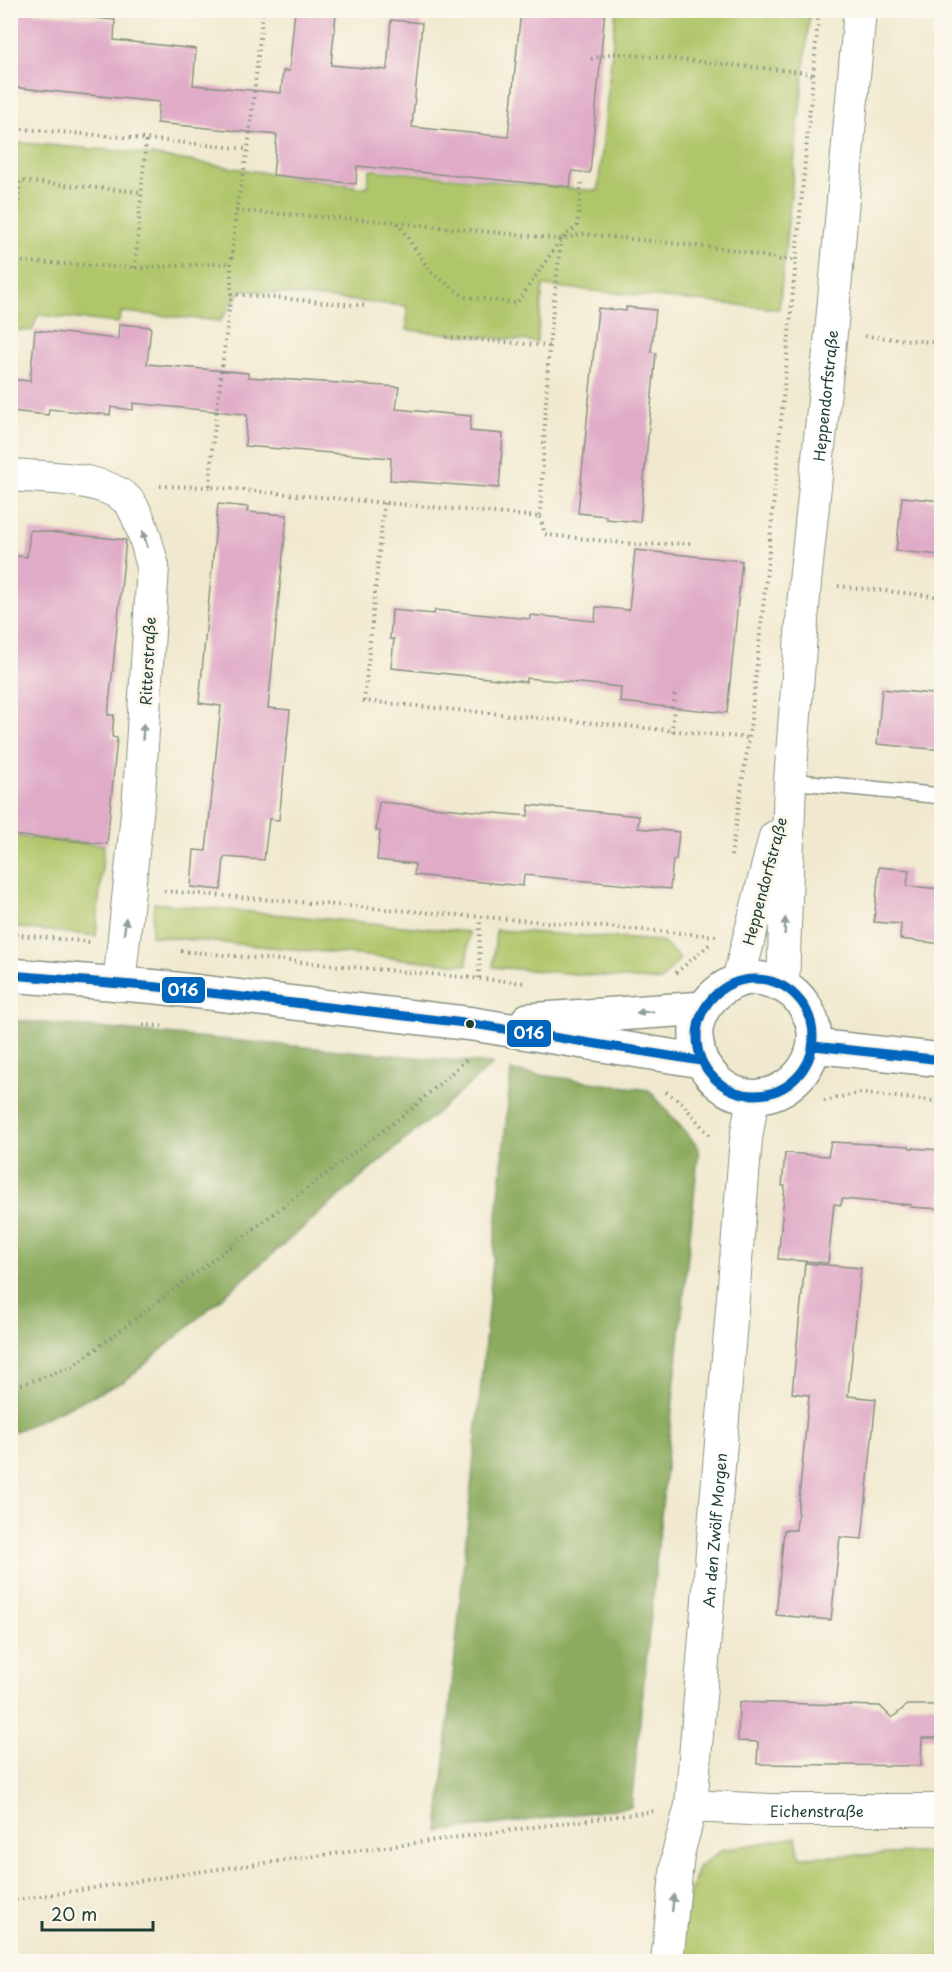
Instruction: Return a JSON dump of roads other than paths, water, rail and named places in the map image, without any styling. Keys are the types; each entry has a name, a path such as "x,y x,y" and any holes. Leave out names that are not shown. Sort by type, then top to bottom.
{"main road":[{"path":"10,975 158,987 472,1024 701,1061"},
{"path":"760,978 783,985 802,1000 813,1022 814,1046 807,1067 793,1083 774,1093 753,1096 737,1094 722,1086 710,1075 701,1061 696,1045 696,1029 704,1008 718,991 738,981 760,978"},
{"path":"472,1024 704,1008"},
{"path":"814,1046 942,1060"}],"street":[{"name":"Heppendorfstraße","path":"783,985 790,781 805,582 831,333 860,10"},
{"name":"Ritterstraße","path":"10,475 86,481 111,488 131,504 144,532 153,566 139,795 120,985"},
{"name":"Heppendorfstraße","path":"738,981 790,781"},
{"name":"An den Zwölf Morgen","path":"667,1962 678,1854 691,1806 746,1139 753,1096"},
{"name":"Eichenstraße","path":"691,1806 770,1810 942,1810"}],"lane":[{"path":"790,781 942,796"}]}
